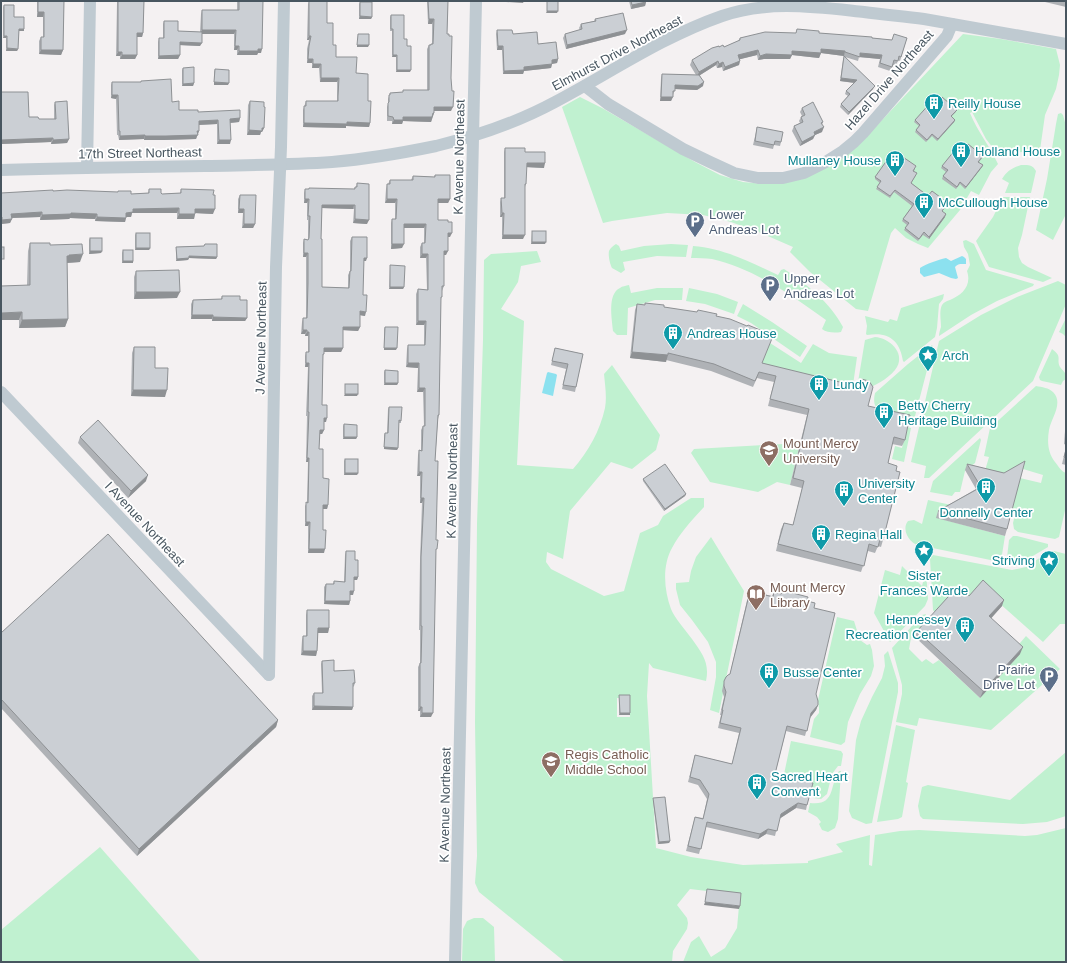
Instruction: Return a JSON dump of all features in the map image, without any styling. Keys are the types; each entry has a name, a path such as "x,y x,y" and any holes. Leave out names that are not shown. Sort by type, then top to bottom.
{"street":[{"path":"88,168 90,1"},
{"name":"J Avenue Northeast","path":"269,675 276,267 284,1"},
{"name":"K Avenue Northeast","path":"455,962 476,1"},
{"name":"Elmhurst Drive Northeast","path":"280,164 334,162 379,156 435,146 474,135 512,122 552,104 656,45 691,29 724,15 753,8 780,5 804,6 922,19 1066,44"},
{"name":"Hazel Drive Northeast","path":"585,86 608,104 683,149 710,162 734,173 758,178 783,178 804,173 824,163 843,151 864,133 947,36 952,24"},
{"name":"17th Street Northeast","path":"1,170 280,164"},
{"name":"I Avenue Northeast","path":"1,392 269,675"}],"green space":[{"path":"963,34 1056,49 1060,65 1059,75 1056,89 1045,115 1040,150 1035,152 1021,152 1011,155 997,153 986,139 972,112 970,113 998,164 991,172 979,195 971,191 960,210 928,248 906,238 895,228 891,233 868,311 856,309 810,272 790,252 793,247 731,222 703,215 667,213 603,223 562,107 580,97 720,175 743,182 765,184 783,183 867,136"},
{"path":"1061,113 1066,126 1066,214 1053,240 1036,230 1047,179 1058,114"},
{"path":"1021,165 1031,166 1036,171 1031,193 1005,193 1009,183 1002,179 1010,170"},
{"path":"1003,197 1030,197 1018,248 1019,257 1022,263 1028,267 1052,278 1043,282 989,267 976,241 993,217"},
{"path":"966,240 974,244 986,270 1034,284 1033,286 997,301 971,315 939,336 941,327 940,313 942,305 962,293 967,285 967,271 970,265 963,241"},
{"path":"616,244 619,246 621,251 644,246 671,244 688,245 686,257 657,256 623,262 625,270 621,273 612,268 609,260 609,251"},
{"path":"693,246 704,247 726,253 778,275 781,270 784,269 817,294 838,318 843,327 841,332 836,333 822,329 826,320 786,292 758,276 728,263 712,259 691,258"},
{"path":"537,251 541,262 521,266 518,282 501,309 524,321 517,465 573,469 584,456 597,433 603,417 606,404 604,374 612,365 660,435 656,450 632,469 611,462 570,511 563,559 547,552 546,562 551,569 604,596 624,591 640,533 658,525 663,516 691,498 704,498 704,507 682,532 672,548 665,570 665,578 671,609 677,620 699,649 706,663 706,681 653,668 649,663 647,696 656,848 691,857 743,865 808,863 808,861 843,852 836,844 870,835 869,865 872,866 875,835 919,830 1025,836 1037,835 1066,828 1066,962 683,962 691,942 699,936 711,957 725,948 737,928 740,895 690,889 677,905 687,918 688,923 687,929 673,951 672,962 565,962 479,892 475,883 477,856 475,722 477,524 484,260 491,254","holes":["617,698 629,698 630,717 617,717"]},
{"path":"1058,281 1066,285 1066,304 1033,381 929,478 924,478 926,466 911,462 939,341 981,315 1017,297"},
{"path":"629,285 631,293 657,288 683,288 682,300 655,300 628,308 627,335 617,335 613,331 611,314 613,296 616,291"},
{"path":"689,288 717,294 738,302 734,314 705,304 686,301"},
{"path":"944,294 943,299 939,304 935,337 904,362 899,348 892,339 887,336 866,334 867,326 865,316 888,322 890,319 897,321 901,308"},
{"path":"743,304 807,346 800,357 751,323 737,316"},
{"path":"1066,318 1066,337 1059,332"},
{"path":"875,337 885,340 894,347 899,356 899,361 892,374 869,388 858,382 865,340"},
{"path":"770,343 801,363 813,344 829,353 857,357 853,385 759,371"},
{"path":"932,345 933,347 914,420 885,413 878,409 874,403 875,393"},
{"path":"1052,349 1057,354 1060,367 1066,375 1066,379 1061,385 1042,381 1039,377"},
{"path":"1036,386 1053,392 1056,396 1056,411 1049,430 1049,451 1060,469 1066,473 1066,506 1059,537 1055,539 1018,532 1014,529 1013,523 1015,515 1011,513 1020,478 1041,483 1043,475 1023,469 1021,472 1001,480 984,474 989,457 984,456 990,428"},
{"path":"907,427 911,428 904,462 892,459 895,446 902,448"},
{"path":"980,438 981,440 975,463 965,471 960,492 955,492 952,496 930,492 933,481"},
{"path":"800,443 790,485 777,482 758,492 710,482 691,453 694,449"},
{"path":"928,500 956,506 941,519 1005,536 1001,561 919,546 911,541 906,534 906,525 908,521 914,520 922,524"},
{"path":"1013,536 1048,544 1048,547 1016,566 1011,564 1007,558 1009,540"},
{"path":"711,537 744,591 719,713 710,710 716,677 716,662 708,642 680,605 676,589 676,583 689,582 696,557"},
{"path":"1054,551 1066,554 1066,624 1060,624 1043,642 981,587 966,603 936,614 933,610 930,559 933,555 1012,570 1026,567 1047,553"},
{"path":"902,566 922,586 926,571 928,599 925,606 890,642 874,613 885,570 900,575"},
{"path":"926,614 922,627 911,638 909,649 922,662 926,659 933,664 939,660 980,698 1026,636 1060,669 991,730 919,718 917,726 896,722 902,694 902,685 892,648 922,615"},
{"path":"837,617 854,621 860,640 867,645 870,644 874,666 871,676 860,694 848,722 845,742 841,745 810,737 814,719 819,713 818,700"},
{"path":"888,651 898,683 898,692 872,823 866,824 852,818 849,811 856,740 861,721 882,678 885,666 884,655"},
{"path":"896,725 915,730 906,782 908,783 902,817 877,822"},
{"path":"791,741 841,751 843,754 841,766 838,766 832,774 827,794 821,799 813,798 813,787 783,779"},
{"path":"1066,752 1066,816 1047,822 1023,824 923,819 920,816 918,806 922,787 928,785 1010,800"},
{"path":"839,771 841,771 838,819 835,828 828,832 822,830 819,824 821,822 817,817 808,812 810,803 818,803 828,798"},
{"path":"100,847 201,962 1,962 1,930"},
{"path":"474,918 483,918 494,927 495,962 462,962 463,929 467,921"}],"water":[{"path":"962,256 966,259 966,264 959,264 955,267 958,278 956,279 939,273 924,277 920,273 920,268 929,264 946,258 951,261"},
{"path":"548,372 557,375 553,396 542,393"}],"building":[{"path":"38,1 64,1 63,50 41,50 41,37 44,37 44,12 38,12"},
{"path":"118,1 144,1 143,33 137,33 137,55 122,55 122,52 118,52"},
{"path":"239,1 263,1 262,49 258,49 258,51 239,51 239,46 235,46 236,30 202,30 202,10 239,10"},
{"path":"309,1 327,1 327,23 333,23 333,45 336,45 336,57 357,57 356,73 368,74 368,101 371,101 370,123 304,123 304,106 306,106 306,101 338,101 339,78 321,78 321,64 313,64 313,59 308,59 311,36 309,36"},
{"path":"428,1 448,1 447,34 452,36 451,78 452,91 454,91 453,107 434,107 432,117 403,117 403,120 394,120 393,117 388,116 390,93 403,92 403,90 429,90 429,45 433,44 434,19 429,19"},
{"path":"547,1 558,1 558,11 547,11"},
{"path":"631,1 646,1 646,2 632,5"},
{"path":"360,2 372,2 372,17 360,16"},
{"path":"4,5 14,5 14,17 24,17 24,29 19,29 18,49 7,48 7,36 4,36"},
{"path":"623,13 627,30 567,45 565,34 582,29 581,24 596,21 595,19"},
{"path":"391,15 404,15 404,39 407,39 407,46 411,46 411,70 397,70 397,55 393,55 393,29 391,29"},
{"path":"164,21 178,21 178,31 202,32 202,43 180,42 180,55 159,56 159,38 164,38"},
{"path":"797,29 819,31 819,33 892,40 894,34 907,38 901,57 899,56 898,61 894,60 892,67 880,63 882,55 860,53 860,57 845,51 821,49 821,53 792,51 792,55 766,54 760,56 758,50 738,55 740,61 725,67 723,62 719,64 718,61 699,72 692,60 712,48 723,45 724,47 740,40 740,38 765,32 796,33"},
{"path":"497,30 512,30 513,34 537,32 538,44 556,42 558,59 552,60 552,64 524,67 524,70 504,71 503,46 498,46"},
{"path":"358,34 369,34 369,45 357,45"},
{"path":"844,56 875,86 849,112 841,104 850,94 846,91 857,80 841,78"},
{"path":"194,67 194,83 183,84 183,68"},
{"path":"215,69 229,70 229,83 214,82"},
{"path":"662,74 699,75 704,82 698,86 675,85 673,97 661,97"},
{"path":"171,79 172,102 179,101 179,110 198,110 198,112 240,110 240,118 230,119 231,140 219,140 218,120 199,121 199,131 197,131 198,135 120,136 118,95 112,95 112,82 141,82"},
{"path":"1,92 28,92 29,117 38,117 39,119 56,119 55,102 67,101 69,139 53,140 53,138 1,140"},
{"name":"Reilly House","path":"942,97 957,110 951,116 955,120 938,139 932,134 927,140 916,130 920,125 915,120 932,101 935,104"},
{"path":"250,101 264,102 264,128 262,128 262,131 249,130"},
{"path":"813,102 824,127 814,132 815,135 802,142 794,126 803,122 801,117 805,115 802,108"},
{"path":"757,127 783,132 781,142 775,141 774,145 755,141"},
{"name":"Holland House","path":"968,144 983,156 978,162 983,165 966,187 960,182 957,187 943,176 948,170 942,166 959,145 964,149"},
{"path":"505,148 525,148 525,152 545,152 545,163 527,163 525,184 525,235 503,235 504,213 502,213 501,198 505,198"},
{"path":"900,155 916,166 913,171 917,173 911,183 928,196 932,191 948,203 942,211 946,214 929,237 924,232 919,239 905,228 909,223 903,219 914,204 895,190 890,196 877,187 881,181 875,177 890,156 896,160"},
{"path":"435,175 450,175 450,199 438,199 438,220 448,220 448,222 452,222 452,233 448,233 448,251 444,251 444,286 442,286 441,297 439,415 435,461 438,461 436,540 438,540 436,549 433,713 422,713 422,707 420,707 420,663 422,626 421,557 424,498 421,498 422,472 419,472 419,450 422,451 423,426 425,426 425,388 419,388 419,363 408,363 408,345 425,345 426,321 418,321 418,289 428,290 428,254 422,254 422,243 425,243 426,224 404,224 404,244 392,244 392,219 396,219 397,199 387,199 387,184 390,184 390,180 413,180 413,176 435,177"},
{"path":"357,183 369,184 369,220 355,219 355,205 322,205 322,287 349,288 352,237 367,237 367,258 364,258 363,295 367,295 366,312 360,311 360,327 343,327 343,348 324,348 322,405 327,405 327,418 324,418 324,430 320,430 319,449 323,449 323,478 329,479 328,505 323,505 323,530 326,530 325,549 309,549 310,522 306,522 306,502 308,503 309,458 307,458 309,363 306,363 306,352 309,352 309,332 307,332 307,330 303,330 303,318 307,318 308,283 308,253 304,253 304,239 308,240 309,238 310,216 308,216 309,199 305,199 305,189 355,189 355,187 357,187"},
{"path":"149,189 161,189 162,194 181,193 181,189 214,190 213,195 215,195 215,209 195,209 195,214 179,214 179,208 133,209 133,212 126,213 126,218 97,217 97,214 71,213 42,215 42,212 11,214 12,219 2,220 1,217 1,193 67,190 118,192 131,191 131,194 149,193"},
{"path":"240,195 256,195 255,224 244,224 244,209 239,209"},
{"path":"532,231 546,231 546,242 532,242"},
{"path":"136,233 150,233 150,248 136,248"},
{"path":"90,238 102,238 102,251 90,251"},
{"path":"30,243 50,243 50,245 82,244 83,254 67,256 68,319 22,320 22,312 1,313 1,286 30,285"},
{"path":"205,244 217,244 217,257 189,256 189,258 177,259 176,247 204,246"},
{"path":"1,247 4,247 4,259 1,259"},
{"path":"123,250 133,250 133,261 123,261"},
{"path":"390,265 405,266 404,287 390,287"},
{"path":"179,270 180,292 136,292 136,271"},
{"path":"222,296 240,296 240,300 247,300 247,318 192,315 193,300 222,299"},
{"path":"645,303 717,314 716,316 730,319 765,332 773,336 762,363 852,385 861,379 869,381 873,387 868,406 910,415 905,440 894,437 888,463 897,466 896,471 900,472 883,540 880,539 878,547 869,544 864,566 778,544 784,523 793,525 804,481 793,478 809,409 770,399 776,376 759,372 755,381 714,364 668,353 668,355 632,352 637,304 645,305"},
{"path":"385,327 398,327 397,348 384,348"},
{"path":"134,347 155,347 155,368 168,368 167,390 133,390"},
{"path":"555,348 583,354 576,387 563,385 568,364 552,361"},
{"path":"385,370 398,371 398,383 385,383"},
{"path":"345,384 358,384 358,394 345,394"},
{"path":"389,407 402,407 401,421 399,420 398,448 384,447 385,433 388,433"},
{"path":"98,420 148,475 131,491 80,437"},
{"path":"344,424 357,425 357,437 344,437"},
{"path":"345,459 358,459 358,473 345,473"},
{"name":"Donnelly Center","path":"1025,461 1007,529 938,511 981,487 967,464 1004,473"},
{"path":"665,464 686,494 665,509 643,479"},
{"path":"108,534 278,720 139,849 1,699 1,633"},
{"path":"346,551 355,551 355,560 358,560 358,577 354,577 354,591 350,591 350,601 325,601 326,584 334,584 334,581 345,582"},
{"name":"Hennessey Recreation Center","path":"983,580 1004,600 989,616 1023,647 983,691 917,631 958,586 969,596"},
{"name":"Busse Center","path":"750,591 773,597 774,592 781,594 785,591 808,597 807,601 815,603 814,608 835,613 816,694 818,705 811,713 807,731 787,726 775,774 813,783 807,805 798,803 781,814 777,831 768,829 760,834 707,822 701,849 688,846 695,817 703,819 709,794 700,780 690,777 695,755 732,764 741,728 720,723 726,692 724,681 730,674"},
{"path":"307,610 329,610 329,628 318,628 317,651 303,651 303,636 307,636"},
{"path":"334,660 334,671 354,670 355,683 353,683 353,707 314,706 314,693 323,693 322,661"},
{"path":"619,695 630,695 630,713 620,713"},
{"path":"665,797 670,841 659,842 653,798"},
{"path":"707,889 741,893 740,906 705,902"}],"place":[{"name":"Reilly House","path":"934,120"},
{"name":"Holland House","path":"961,168"},
{"name":"Mullaney House","path":"895,177"},
{"name":"McCullough House","path":"924,219"},
{"name":"Lower Andreas Lot","path":"695,238"},
{"name":"Upper Andreas Lot","path":"770,302"},
{"name":"Andreas House","path":"673,350"},
{"name":"Arch","path":"928,372"},
{"name":"Lundy","path":"819,401"},
{"name":"Betty Cherry Heritage Building","path":"884,429"},
{"name":"Mount Mercy University","path":"769,467"},
{"name":"Donnelly Center","path":"986,504"},
{"name":"University Center","path":"844,507"},
{"name":"Regina Hall","path":"821,551"},
{"name":"Sister Frances Warde","path":"924,567"},
{"name":"Striving","path":"1049,577"},
{"name":"Mount Mercy Library","path":"756,611"},
{"name":"Hennessey Recreation Center","path":"965,643"},
{"name":"Busse Center","path":"769,689"},
{"name":"Prairie Drive Lot","path":"1049,693"},
{"name":"Regis Catholic Middle School","path":"551,778"},
{"name":"Sacred Heart Convent","path":"757,800"}]}
